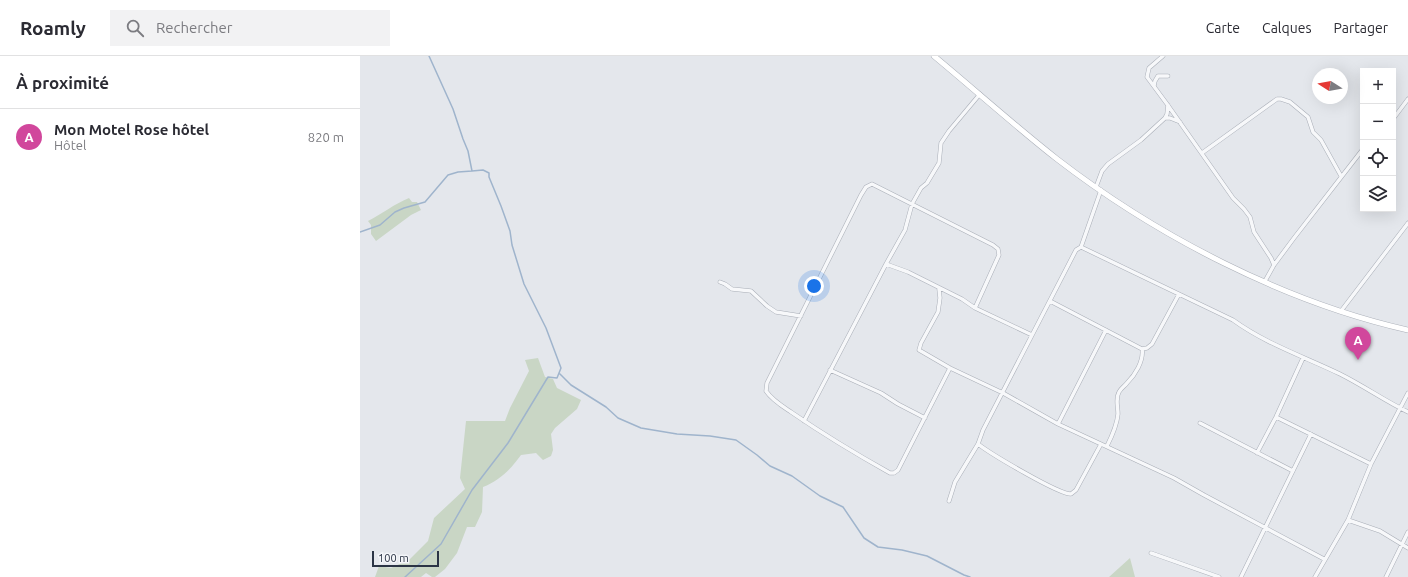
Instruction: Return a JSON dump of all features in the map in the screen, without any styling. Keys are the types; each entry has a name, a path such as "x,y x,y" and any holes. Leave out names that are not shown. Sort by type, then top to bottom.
{"main road":[{"path":"934,56 1057,159 1136,214 1188,244 1265,281 1341,310 1408,330"}],"street":[{"path":"1162,56 1149,68 1147,77 1233,198 1250,217 1254,232 1274,265"},
{"path":"1154,86 1158,76 1168,76"},
{"path":"804,421 905,230 912,204 921,188 927,183 939,163 941,144 949,131 980,94"},
{"path":"1202,153 1277,99 1281,99 1296,105 1308,117 1314,132 1321,140 1341,176"},
{"path":"1396,115 1408,99"},
{"path":"1096,187 1102,171 1108,164 1141,140 1165,118 1168,109 1167,104"},
{"path":"1165,118 1170,118 1180,122"},
{"path":"1265,281 1274,265 1360,153"},
{"path":"950,368 898,470 894,473 866,459 804,421 770,397 766,391 767,383 866,187 872,184 998,249 999,255 975,308"},
{"path":"950,501 955,482 978,444 1076,250 1081,247 1101,190"},
{"path":"1341,310 1408,223"},
{"path":"1081,247 1233,320 1246,329 1303,358 1316,362 1357,382 1408,412"},
{"path":"886,264 908,272 962,299 975,308 1032,335"},
{"path":"720,282 732,289 751,291 776,312 800,316"},
{"path":"940,289 938,312 921,343 919,350 950,368 1003,393 1058,424 1174,478 1324,559"},
{"path":"1050,301 1142,349 1147,348 1152,344 1179,294"},
{"path":"1058,424 1106,330"},
{"path":"1107,446 1115,430 1117,419 1117,397 1119,390 1129,382 1136,372 1140,362 1142,349"},
{"path":"1257,453 1276,417 1303,358"},
{"path":"830,370 881,393 925,418"},
{"path":"1315,577 1324,559 1348,520 1371,464 1408,393"},
{"path":"1276,417 1371,464"},
{"path":"1200,423 1293,471"},
{"path":"1241,577 1311,434"},
{"path":"978,444 1047,485 1066,494 1071,494 1076,490 1101,444"},
{"path":"1348,520 1380,531 1408,548"},
{"path":"1386,577 1408,532"},
{"path":"1151,553 1219,577"}],"green space":[{"path":"409,198 412,202 417,202 421,210 411,215 376,241 371,234 371,225 368,221"},
{"path":"538,358 545,377 553,379 557,388 581,400 577,409 555,428 551,434 553,450 551,456 543,460 536,453 521,455 504,474 483,487 482,512 475,527 467,527 457,553 445,569 435,577 432,577 426,573 421,577 375,577 379,566 391,568 410,559 428,541 434,518 465,489 460,478 466,421 505,421 529,371 525,360"},
{"path":"1130,558 1135,577 1109,577"}],"waterway":[{"path":"360,232 380,225 395,212 425,202 448,175 458,172 472,171 468,151 453,109 429,56"},
{"path":"405,577 441,544 472,490 508,443 548,377 557,378 561,368 546,328 524,284 512,245 510,231 489,177 489,173 483,170 472,171"},
{"path":"560,374 571,385 606,407 618,418 641,428 677,434 710,436 736,440 770,466 792,476 820,496 843,507 864,538 878,547 902,550 927,556 970,577"}],"place":[{"name":"Mon Motel Rose hôtel","path":"1358,360"}]}
